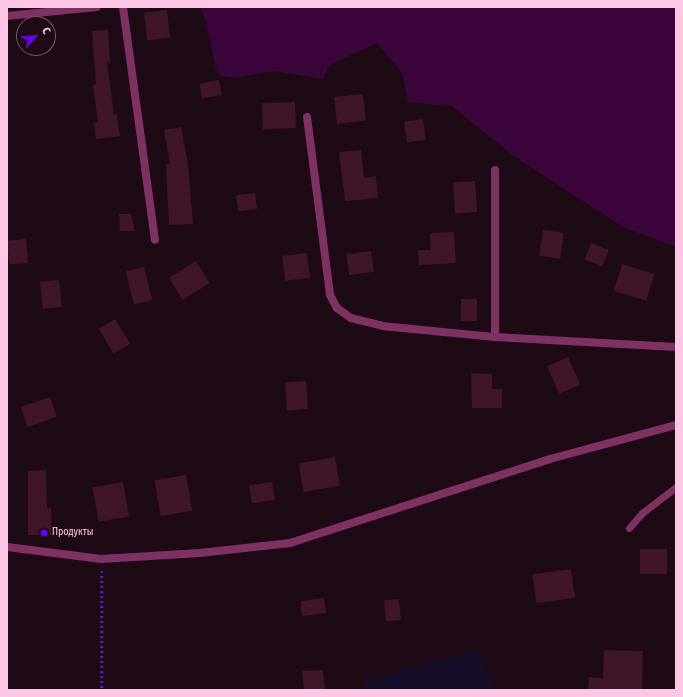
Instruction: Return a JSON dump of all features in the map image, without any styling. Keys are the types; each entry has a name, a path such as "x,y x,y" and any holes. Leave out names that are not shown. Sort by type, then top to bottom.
{"street":[{"path":"7,16 96,7"},
{"path":"123,7 155,240"},
{"path":"307,117 330,294 337,308 351,318 382,326 495,337 676,347"},
{"path":"495,170 495,337"},
{"path":"7,547 102,558 200,553 290,543 550,459 676,425"}],"lane":[{"path":"629,528 642,513 676,487"}],"path":[{"path":"102,558 102,690"}],"shaded area":[{"path":"200,7 676,7 676,247 623,227 518,159 451,106 408,102 402,73 377,43 329,65 323,79 274,71 235,78 221,76 215,66 207,25"},
{"path":"478,650 494,690 362,690 364,681"}],"building":[{"path":"167,10 170,38 147,40 144,12"},
{"path":"108,30 110,62 107,62 114,115 117,115 120,136 96,139 94,123 98,122 93,85 96,84 92,31"},
{"path":"219,80 222,95 202,99 199,84"},
{"path":"363,94 366,121 337,124 334,97"},
{"path":"295,102 296,128 263,129 262,103"},
{"path":"423,119 426,140 407,142 404,122"},
{"path":"181,127 188,164 193,224 169,225 166,164 170,164 164,130"},
{"path":"361,150 364,178 376,176 378,198 345,201 339,152"},
{"path":"475,181 477,212 455,213 453,183"},
{"path":"255,193 257,209 238,211 236,195"},
{"path":"119,214 131,214 135,231 120,231"},
{"path":"543,230 564,233 560,259 539,256"},
{"path":"454,232 456,263 419,265 418,250 431,250 430,233"},
{"path":"26,239 28,263 9,265 7,241"},
{"path":"591,243 609,250 602,267 585,260"},
{"path":"371,251 374,272 349,275 346,254"},
{"path":"307,253 310,278 285,281 282,256"},
{"path":"196,261 210,283 183,300 169,278"},
{"path":"622,264 655,274 646,301 614,291"},
{"path":"144,267 152,300 134,305 126,272"},
{"path":"59,280 62,307 43,309 40,282"},
{"path":"461,299 477,299 477,321 461,321"},
{"path":"115,319 130,344 114,354 99,329"},
{"path":"568,357 580,384 559,394 547,366"},
{"path":"471,373 492,374 492,389 502,389 502,408 472,408"},
{"path":"306,381 308,409 287,410 285,382"},
{"path":"50,397 57,417 28,427 21,407"},
{"path":"335,457 340,486 304,492 299,463"},
{"path":"46,470 47,508 51,508 52,535 28,535 28,471"},
{"path":"186,475 192,510 161,516 154,481"},
{"path":"123,482 129,516 99,522 92,487"},
{"path":"272,482 275,500 252,503 249,486"},
{"path":"640,549 667,549 667,574 640,574"},
{"path":"571,569 575,598 536,603 532,574"},
{"path":"324,598 326,613 302,616 300,601"},
{"path":"399,599 401,620 386,621 384,600"},
{"path":"604,650 643,651 642,690 588,690 589,677 603,678"},
{"path":"323,670 325,690 304,690 302,671"}],"place":[{"name":"Продукты","path":"44,533"}]}
